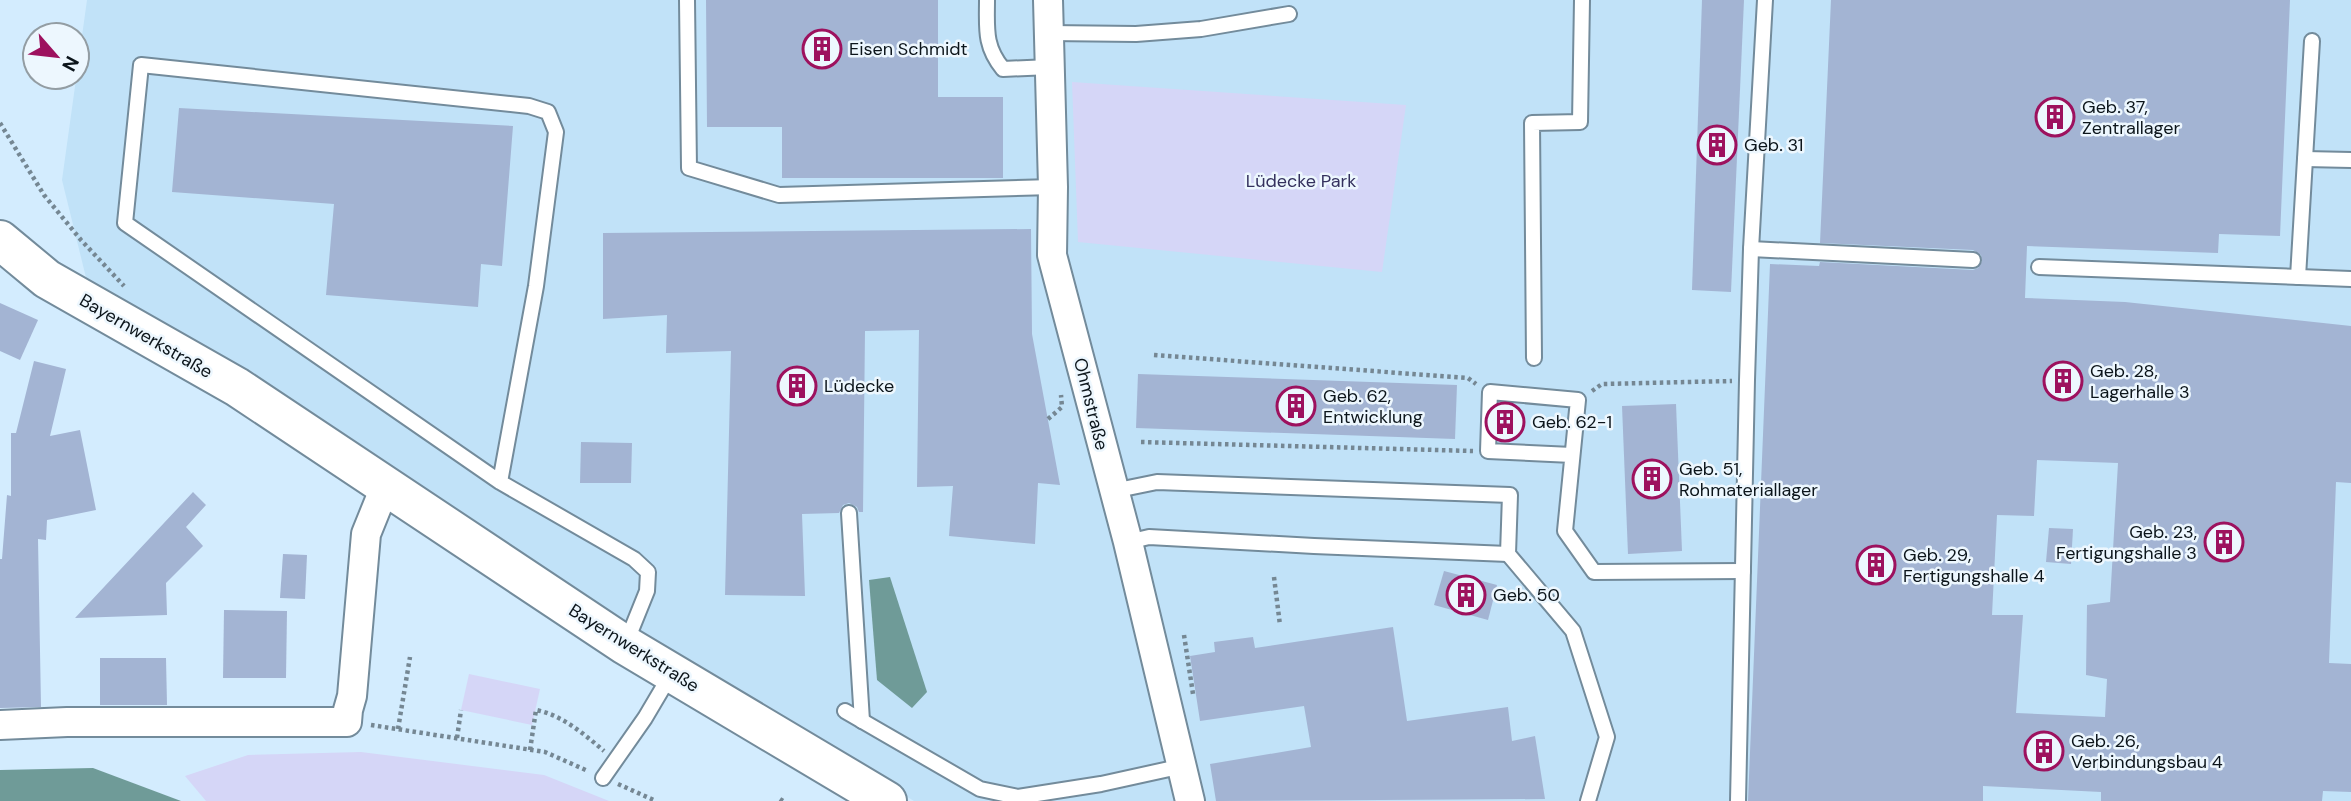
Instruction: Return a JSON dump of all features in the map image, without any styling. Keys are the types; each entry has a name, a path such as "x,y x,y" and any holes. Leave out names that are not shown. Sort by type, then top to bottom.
{"street":[{"name":"Ohmstraße","path":"1048,0 1054,187 1052,255 1128,542 1190,801"},
{"name":"Bayernwerkstraße","path":"0,240 47,279 237,387 625,645 887,801"},
{"path":"0,725 66,722 347,722 352,696 366,534 385,487"}],"lane":[{"path":"687,0 689,168 779,195 1054,187"},
{"path":"987,0 987,34 992,56 1003,69 1050,67"},
{"path":"1534,358 1532,122 1580,122 1582,0"},
{"path":"1738,801 1751,250 1765,0"},
{"path":"1049,33 1136,34 1201,29 1289,14"},
{"path":"2298,277 2312,41"},
{"path":"500,482 536,285 556,132 548,112 529,106 141,65 125,223 500,482 634,559 648,572 647,592 625,645"},
{"path":"2305,159 2351,160"},
{"path":"1751,250 1973,260"},
{"path":"2039,267 2351,279"},
{"path":"1572,455 1488,451 1490,391 1578,400 1565,531 1594,572 1743,571"},
{"path":"1113,491 1157,482 1510,495 1508,554 1573,631 1607,737 1588,801"},
{"path":"849,513 862,721"},
{"path":"1128,542 1149,537 1314,547 1508,554"},
{"path":"603,778 645,718 672,673"},
{"path":"845,711 980,789 1018,797 1101,784 1183,766"}],"path":[{"path":"0,123 44,195 124,286"},
{"path":"1154,355 1468,378 1490,391"},
{"path":"1578,400 1602,384 1721,381"},
{"path":"1141,442 1474,451 1473,494"},
{"path":"1274,577 1280,625"},
{"path":"1184,635 1194,700"},
{"path":"398,729 410,657"},
{"path":"457,738 461,710"},
{"path":"530,750 536,710 549,713 571,726 615,760"},
{"path":"347,722 545,752 656,801"}],"shaded area":[{"path":"87,0 2351,0 2351,801 914,801 92,302 62,180 74,91 91,91 91,21 84,21"},
{"path":"890,577 927,692 912,708 877,680 869,580"},
{"path":"93,768 181,801 0,801 0,770"}],"green space":[{"name":"Lüdecke Park","path":"1072,82 1406,105 1382,272 1078,242"},
{"path":"469,674 540,689 532,725 461,710"},
{"path":"361,752 544,775 609,801 206,801 185,776 248,755"}],"building":[{"name":"Eisen Schmidt","path":"706,0 938,0 938,97 1003,97 1003,178 782,178 782,127 707,127"},
{"name":"Geb. 31","path":"1702,0 1744,0 1731,292 1692,290"},
{"path":"1831,0 2290,0 2280,236 2219,234 2218,253 2027,246 2025,298 2125,302 2351,326 2351,483 2336,482 2329,663 2351,664 2351,792 2323,791 2322,801 2101,801 2101,792 1983,786 1983,801 1748,801 1770,264 1819,266 1820,262 1973,270 1978,268 1982,261 1981,255 1973,250 1820,243","holes":["2037,460 2118,463 2110,602 2087,605 2086,675 2107,679 2105,717 2016,713 2023,615 1992,615 1997,515 2034,516"]},
{"path":"179,108 513,126 502,266 481,264 478,307 326,295 334,204 172,192"},
{"name":"Lüdecke","path":"1031,229 1032,334 1060,485 1038,483 1035,544 949,536 953,486 917,487 919,330 865,331 863,512 859,512 857,507 849,503 843,505 839,513 802,514 805,596 725,595 731,351 666,353 667,315 603,319 603,233"},
{"path":"0,303 38,320 20,360 0,351"},
{"path":"34,361 66,369 50,436 80,430 96,510 47,520 46,540 38,539 41,707 0,708 0,559 7,495 11,496 11,433 16,433"},
{"name":"Geb. 62, Entwicklung","path":"1138,374 1457,385 1455,439 1136,428"},
{"name":"Geb. 51, Rohmateriallager","path":"1676,404 1682,551 1628,554 1622,406"},
{"path":"581,442 632,443 631,483 580,483"},
{"path":"193,492 206,505 186,527 203,546 166,583 167,615 75,618"},
{"path":"2049,528 2073,529 2071,564 2046,562"},
{"path":"283,554 307,555 305,599 280,598"},
{"name":"Geb. 50","path":"1444,571 1497,585 1488,620 1434,605"},
{"path":"224,610 287,611 286,678 223,678"},
{"path":"1393,627 1407,721 1508,707 1512,741 1535,736 1545,799 1216,801 1210,764 1311,747 1304,706 1200,721 1190,656 1215,652 1214,642 1253,637 1255,648"},
{"path":"100,658 166,658 167,705 100,705"}],"place":[{"name":"Eisen Schmidt","path":"822,49"},
{"name":"Geb. 37, Zentrallager","path":"2055,117"},
{"name":"Geb. 31","path":"1717,145"},
{"name":"Geb. 28, Lagerhalle 3","path":"2063,381"},
{"name":"Lüdecke","path":"797,386"},
{"name":"Geb. 62, Entwicklung","path":"1296,406"},
{"name":"Geb. 62-1","path":"1505,422"},
{"name":"Geb. 51, Rohmateriallager","path":"1652,479"},
{"name":"Geb. 23, Fertigungshalle 3","path":"2224,542"},
{"name":"Geb. 29, Fertigungshalle 4","path":"1876,565"},
{"name":"Geb. 50","path":"1466,595"},
{"name":"Geb. 26, Verbindungsbau 4","path":"2044,751"}]}
